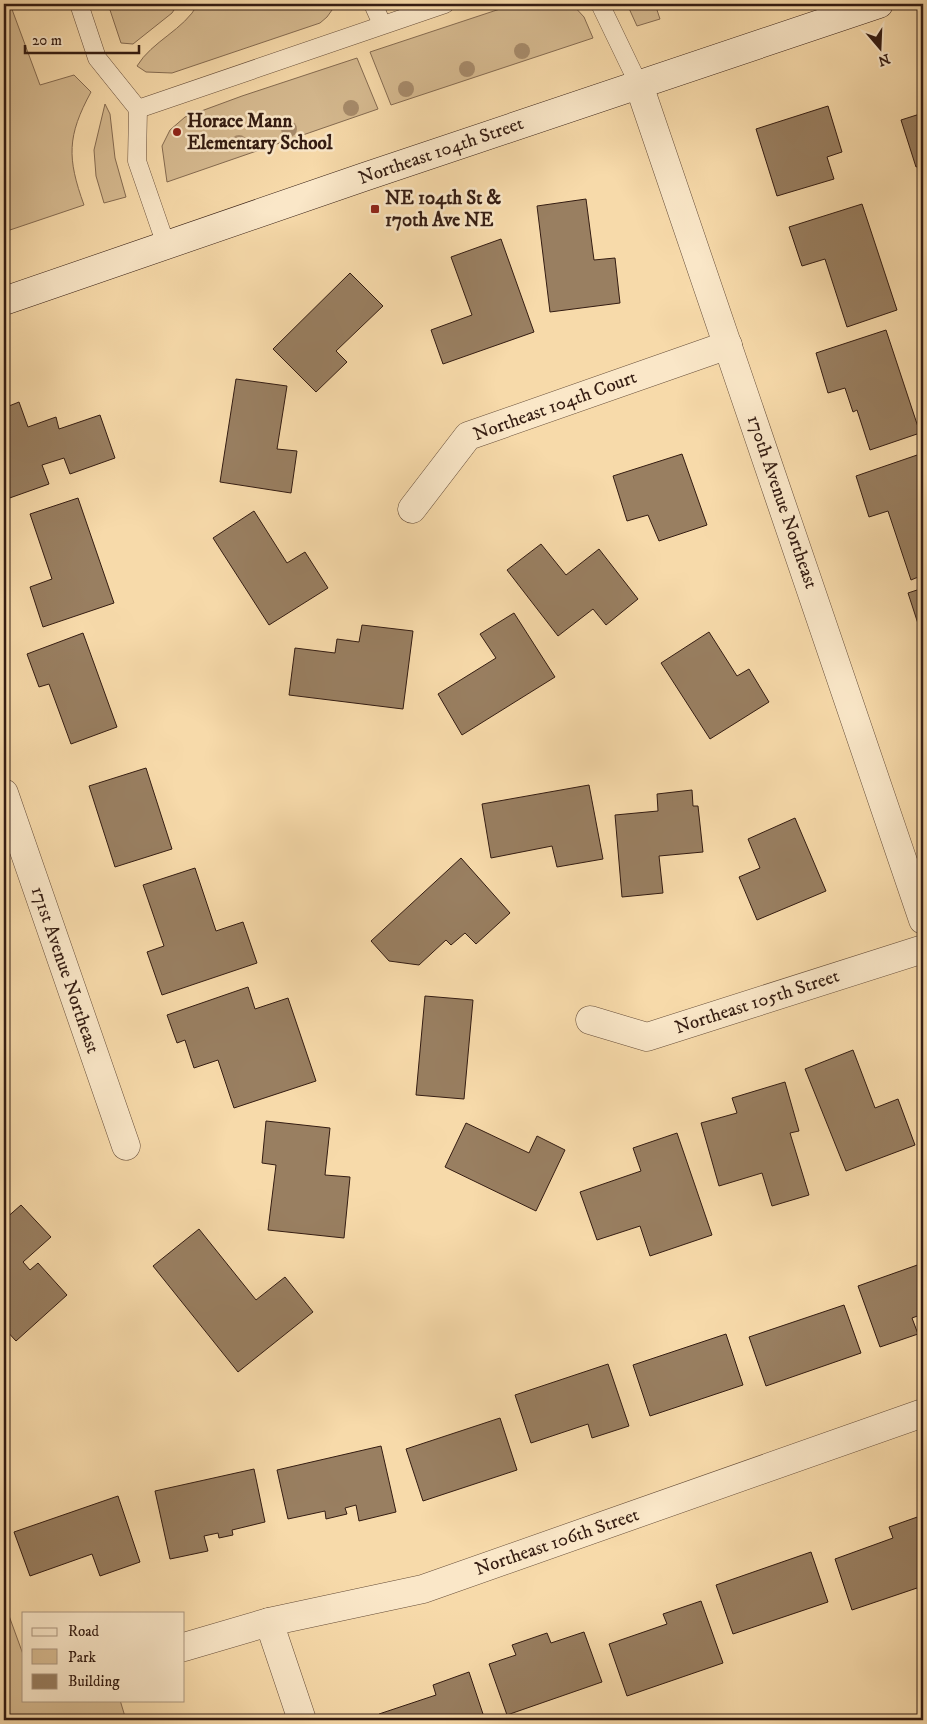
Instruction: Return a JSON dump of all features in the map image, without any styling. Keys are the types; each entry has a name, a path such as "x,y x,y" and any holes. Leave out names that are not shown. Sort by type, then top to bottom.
{"street":[{"name":"Northeast 104th Street","path":"4,301 879,4"},
{"name":"170th Avenue Northeast","path":"639,85 923,920"},
{"name":"Northeast 104th Court","path":"412,509 468,436 728,345"},
{"name":"171st Avenue Northeast","path":"4,793 126,1146"},
{"name":"Northeast 105th Street","path":"590,1020 647,1037 923,949"},
{"name":"Northeast 106th Street","path":"185,1647 269,1622 423,1589 923,1413"},
{"path":"269,1622 302,1720"}],"lane":[{"path":"79,4 97,58 138,108 137,161 166,245"},
{"path":"373,4 382,24"},
{"path":"138,108 445,4"},
{"path":"600,4 639,85"}],"green space":[{"path":"4,4 10,4 40,85 74,75 91,92 77,122 72,147 72,160 84,205 4,232"},
{"path":"108,4 178,4 172,13 133,44 121,43"},
{"path":"198,4 331,4 332,10 320,23 172,73 146,72 137,66 151,49 185,21"},
{"path":"515,4 572,4 584,17 593,38 391,105 370,52"},
{"path":"627,4 655,4 660,19 637,26"},
{"path":"357,58 378,109 167,182 162,146 170,130 185,117"},
{"path":"105,104 110,114 115,158 126,197 104,203 96,176 94,150"},
{"path":"4,1602 22,1652 22,1702 121,1702 126,1720 4,1720"}],"building":[{"path":"828,106 842,152 827,157 834,179 777,196 756,129"},
{"path":"923,113 923,165 916,167 901,120"},
{"path":"586,199 594,260 615,258 620,303 550,312 537,206"},
{"path":"862,204 897,310 847,327 825,259 802,266 789,227"},
{"path":"501,239 534,332 443,364 431,330 472,315 451,257"},
{"path":"350,273 383,306 336,351 347,362 316,392 273,349"},
{"path":"886,330 920,433 870,450 857,410 853,412 845,388 828,393 816,353"},
{"path":"236,379 287,386 277,449 297,451 291,493 220,482"},
{"path":"19,402 28,427 56,417 59,429 100,415 115,458 70,474 64,458 42,465 49,484 4,500 4,408"},
{"path":"923,453 923,575 911,580 888,511 869,517 856,476"},
{"path":"682,454 707,525 659,541 648,515 627,521 613,476"},
{"path":"78,498 114,603 43,627 30,587 52,579 30,514"},
{"path":"254,511 287,563 305,552 328,588 269,625 213,538"},
{"path":"541,544 566,575 599,549 638,599 606,625 593,609 558,636 507,570"},
{"path":"923,588 923,639 908,593"},
{"path":"514,613 555,677 462,735 438,694 496,658 480,634"},
{"path":"362,625 413,631 403,709 289,695 295,648 335,653 337,639 359,642"},
{"path":"709,632 737,676 749,669 769,702 710,739 661,663"},
{"path":"83,633 117,727 71,744 49,684 39,687 27,654"},
{"path":"146,768 172,849 115,867 89,786"},
{"path":"589,785 603,859 557,867 552,846 491,858 482,804"},
{"path":"692,790 693,806 698,806 703,852 659,856 663,893 622,897 615,815 658,811 657,794"},
{"path":"795,818 826,891 757,920 739,877 760,868 748,839"},
{"path":"461,858 510,913 476,944 465,933 451,945 446,940 419,965 389,961 371,941"},
{"path":"195,868 216,931 243,922 257,963 162,995 147,952 164,946 143,885"},
{"path":"248,987 255,1009 288,998 316,1081 234,1108 218,1060 194,1068 185,1040 177,1043 167,1015"},
{"path":"425,996 473,1000 464,1099 416,1095"},
{"path":"853,1050 875,1108 898,1099 915,1145 846,1171 805,1069"},
{"path":"785,1082 799,1131 790,1133 809,1195 772,1206 762,1173 719,1186 701,1123 737,1113 732,1098"},
{"path":"266,1121 330,1128 325,1175 350,1177 344,1238 268,1230 276,1165 262,1163"},
{"path":"466,1123 529,1153 537,1136 565,1150 536,1211 445,1167"},
{"path":"677,1133 712,1235 650,1256 640,1226 597,1240 580,1192 641,1171 633,1148"},
{"path":"21,1205 51,1237 23,1262 30,1270 38,1263 67,1295 16,1341 4,1328 4,1220"},
{"path":"199,1229 256,1300 285,1277 313,1312 238,1372 153,1266"},
{"path":"923,1263 923,1314 912,1318 918,1334 880,1347 858,1286"},
{"path":"844,1305 861,1353 766,1386 749,1337"},
{"path":"726,1334 743,1385 650,1416 633,1365"},
{"path":"608,1364 629,1426 592,1438 588,1424 531,1443 515,1395"},
{"path":"500,1418 517,1470 423,1501 406,1449"},
{"path":"381,1446 396,1512 359,1521 356,1505 345,1508 347,1514 326,1519 325,1511 288,1519 277,1470"},
{"path":"254,1469 265,1522 232,1530 233,1535 219,1538 218,1533 204,1536 208,1551 170,1559 155,1491"},
{"path":"118,1496 140,1562 100,1576 92,1554 30,1576 14,1532"},
{"path":"923,1515 923,1586 852,1610 835,1559 893,1538 889,1527"},
{"path":"811,1552 828,1602 733,1634 716,1585"},
{"path":"701,1601 723,1663 627,1696 609,1644 667,1624 663,1614"},
{"path":"584,1632 602,1682 507,1715 489,1664 516,1655 512,1645 547,1633 551,1643"},
{"path":"469,1672 485,1720 381,1720 379,1714 436,1695 433,1685"}],"place":[{"name":"Horace Mann Elementary School","path":"177,132"},
{"name":"NE 104th St & 170th Ave NE","path":"375,209"}]}
